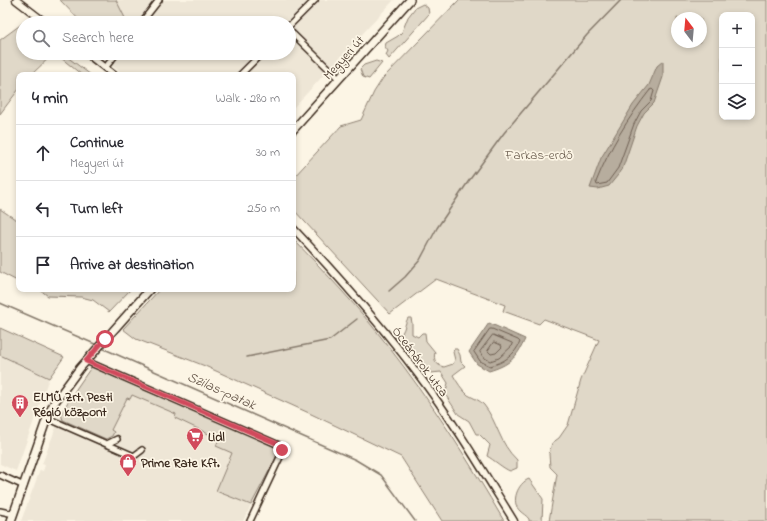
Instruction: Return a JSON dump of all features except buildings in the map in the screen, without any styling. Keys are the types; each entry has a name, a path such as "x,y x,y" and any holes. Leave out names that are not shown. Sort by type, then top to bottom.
{"main road":[{"name":"Megyeri út","path":"296,127 410,0"},
{"path":"13,517 47,418 54,403 88,358 147,292"}],"street":[{"path":"16,0 37,16"},
{"path":"146,16 159,0"},
{"path":"296,19 315,0"},
{"path":"296,37 339,79"},
{"path":"95,60 110,72"},
{"path":"105,68 111,60"},
{"path":"243,72 255,60"},
{"name":"Óceánárok utca","path":"296,231 362,304 417,373 456,428 514,521"},
{"path":"88,358 279,445 282,450 281,456 250,521"},
{"path":"47,418 134,456 142,450"},
{"path":"107,444 117,439"},
{"path":"0,475 24,486"},
{"path":"0,511 13,517"}],"shaded area":[{"path":"115,0 394,0 296,105 296,72 120,72 105,60 296,60 296,16 123,16"},
{"path":"0,355 49,378 16,471 0,464"},
{"path":"92,366 276,447 278,454 243,521 21,521 40,470 43,471 45,465 42,464 61,414 77,386"}],"green space":[{"path":"60,0 116,0 124,16 75,16"},
{"name":"Farkas-erdő","path":"459,0 767,0 767,521 549,521 557,474 550,467 549,454 552,443 559,438 568,425 581,380 599,340 544,319 539,324 503,311 505,305 436,279 390,314 296,212 296,175 341,126 361,120 374,92 383,78"},
{"path":"423,4 428,8 429,14 389,59 386,55 388,51 385,47 386,43 402,32 408,17 415,8"},
{"path":"16,28 16,60 47,60 34,72 16,72 16,93 0,114 0,40"},
{"path":"64,60 71,60 87,72 78,72"},
{"path":"376,61 382,63 369,79 363,77 360,69 364,65"},
{"path":"0,209 16,219 16,280 0,272"},
{"path":"296,242 354,304 404,367 449,432 504,521 442,521 401,457 205,366 136,339 123,329 157,292 296,292"},
{"path":"43,292 128,292 109,312 93,300 81,297 48,296"},
{"path":"408,318 411,318 412,334 418,337 422,333 425,333 426,341 435,352 434,357 439,365 444,367 453,364 455,360 453,352 454,349 457,349 461,362 465,366 453,375 466,393 481,402 489,412 506,447 517,460 517,468 510,471 487,456 490,445 479,434 476,434 469,421 458,414 445,394 448,383 441,372 431,373 403,337 402,333"},
{"path":"0,328 64,357 49,378 0,355"},
{"path":"92,366 276,447 278,454 251,505 216,491 232,453 216,446 219,439 175,418 176,414 132,395 130,399 127,398 111,430 114,432 112,436 106,439 63,420 61,414"},
{"path":"529,479 543,499 542,521 529,521 529,519 517,507 517,493 522,484"}],"water":[{"path":"663,61 663,77 654,103 644,113 637,126 622,170 609,186 598,189 590,188 601,158 633,105 649,85 657,66"},
{"path":"489,323 525,339 519,351 512,360 489,371 477,364 469,352"}],"waterway":[{"path":"389,291 405,277 420,260 437,228 504,133 587,35 621,0"},
{"name":"Szilas-patak","path":"0,303 97,345"},
{"path":"247,357 330,340 357,319"},
{"name":"Szilas-patak","path":"102,348 356,460 381,475 415,521"}],"place":[{"name":"ELMŰ Zrt. Pesti Régió központ","path":"20,418"},
{"name":"Lidl","path":"195,451"},
{"name":"Prime Rate Kft.","path":"128,477"}],"route":[{"path":"105,339 86,361 278,444 282,450"}]}
